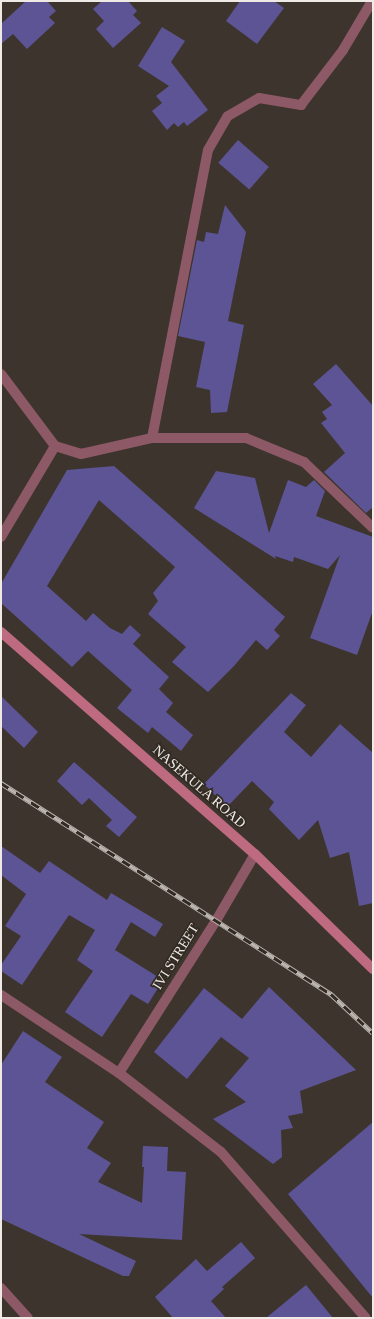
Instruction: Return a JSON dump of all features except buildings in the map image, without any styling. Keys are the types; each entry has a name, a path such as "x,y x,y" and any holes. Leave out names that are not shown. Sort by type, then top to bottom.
{"main road":[{"name":"NASEKULA ROAD","path":"1,632 254,854 373,969"}],"street":[{"path":"152,438 208,150 228,116 259,98 301,106 343,50 372,1"},
{"path":"1,374 54,446 80,454 152,438 246,438 304,462 373,528"},
{"path":"1,537 54,446"},
{"name":"IVI STREET","path":"119,1073 217,919 254,854"},
{"path":"1,995 119,1073 221,1152 366,1318"},
{"path":"1,1288 28,1318"}],"railway":[{"path":"1,783 331,994 373,1033"}]}
